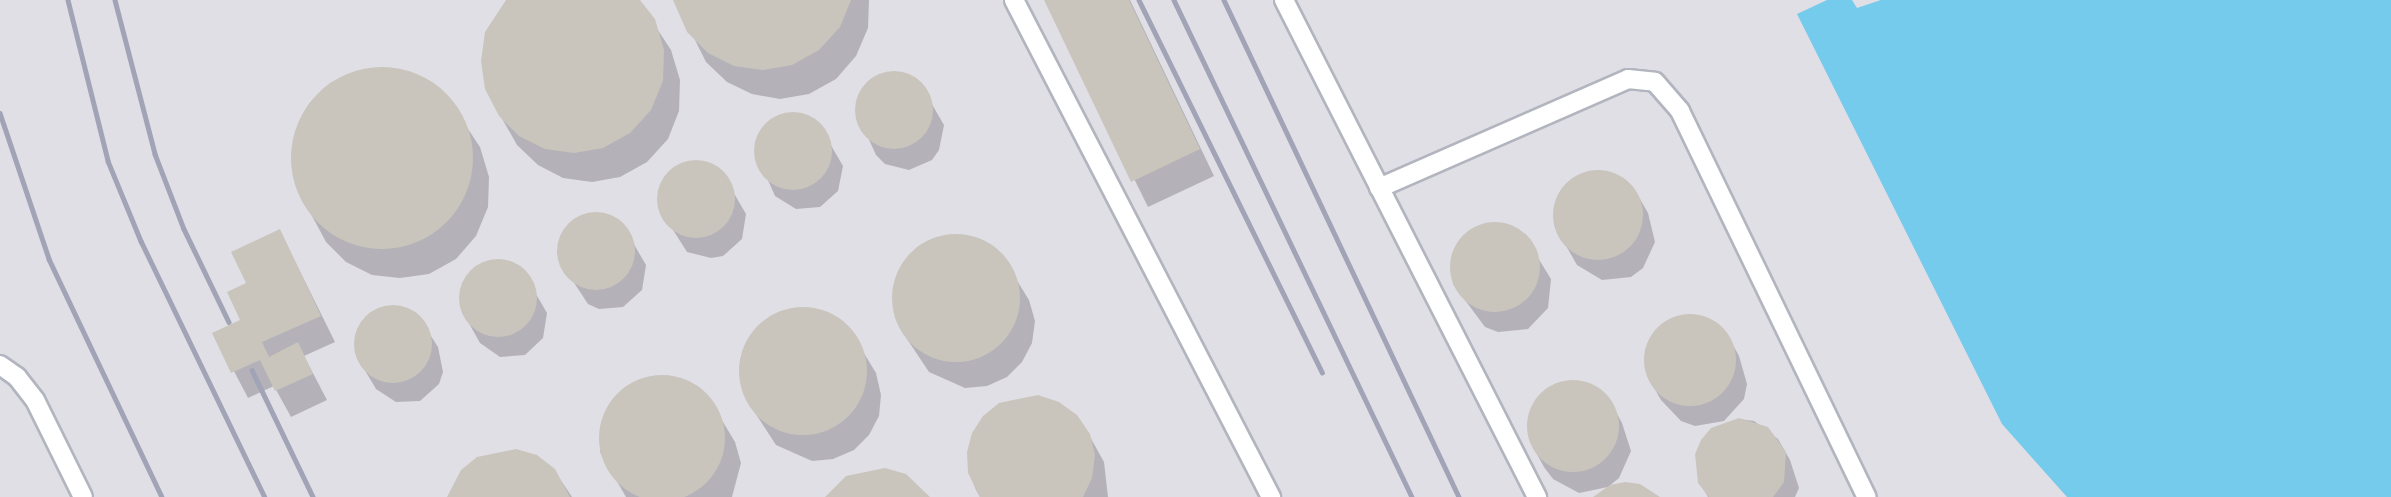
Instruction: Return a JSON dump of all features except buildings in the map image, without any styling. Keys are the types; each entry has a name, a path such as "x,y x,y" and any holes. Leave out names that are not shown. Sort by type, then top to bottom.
{"lane":[{"path":"1014,0 1270,497"},
{"path":"1284,0 1537,497"},
{"path":"1379,188 1628,79 1655,82 1680,111 1867,497"},
{"path":"0,365 17,377 35,400 83,497"}],"shaded area":[{"path":"0,0 2391,0 2391,497 0,497"}],"water":[{"path":"1827,0 1852,0 1857,8 1881,0 2391,0 2391,497 2067,497 2002,424 1797,14"}],"railway":[{"path":"68,0 108,161 141,241 265,497"},
{"path":"115,0 155,154 184,229 229,322"},
{"path":"1139,0 1322,372"},
{"path":"1174,0 1412,497"},
{"path":"1224,0 1459,497"},
{"path":"0,113 49,259 162,497"},
{"path":"252,370 313,497"}]}
